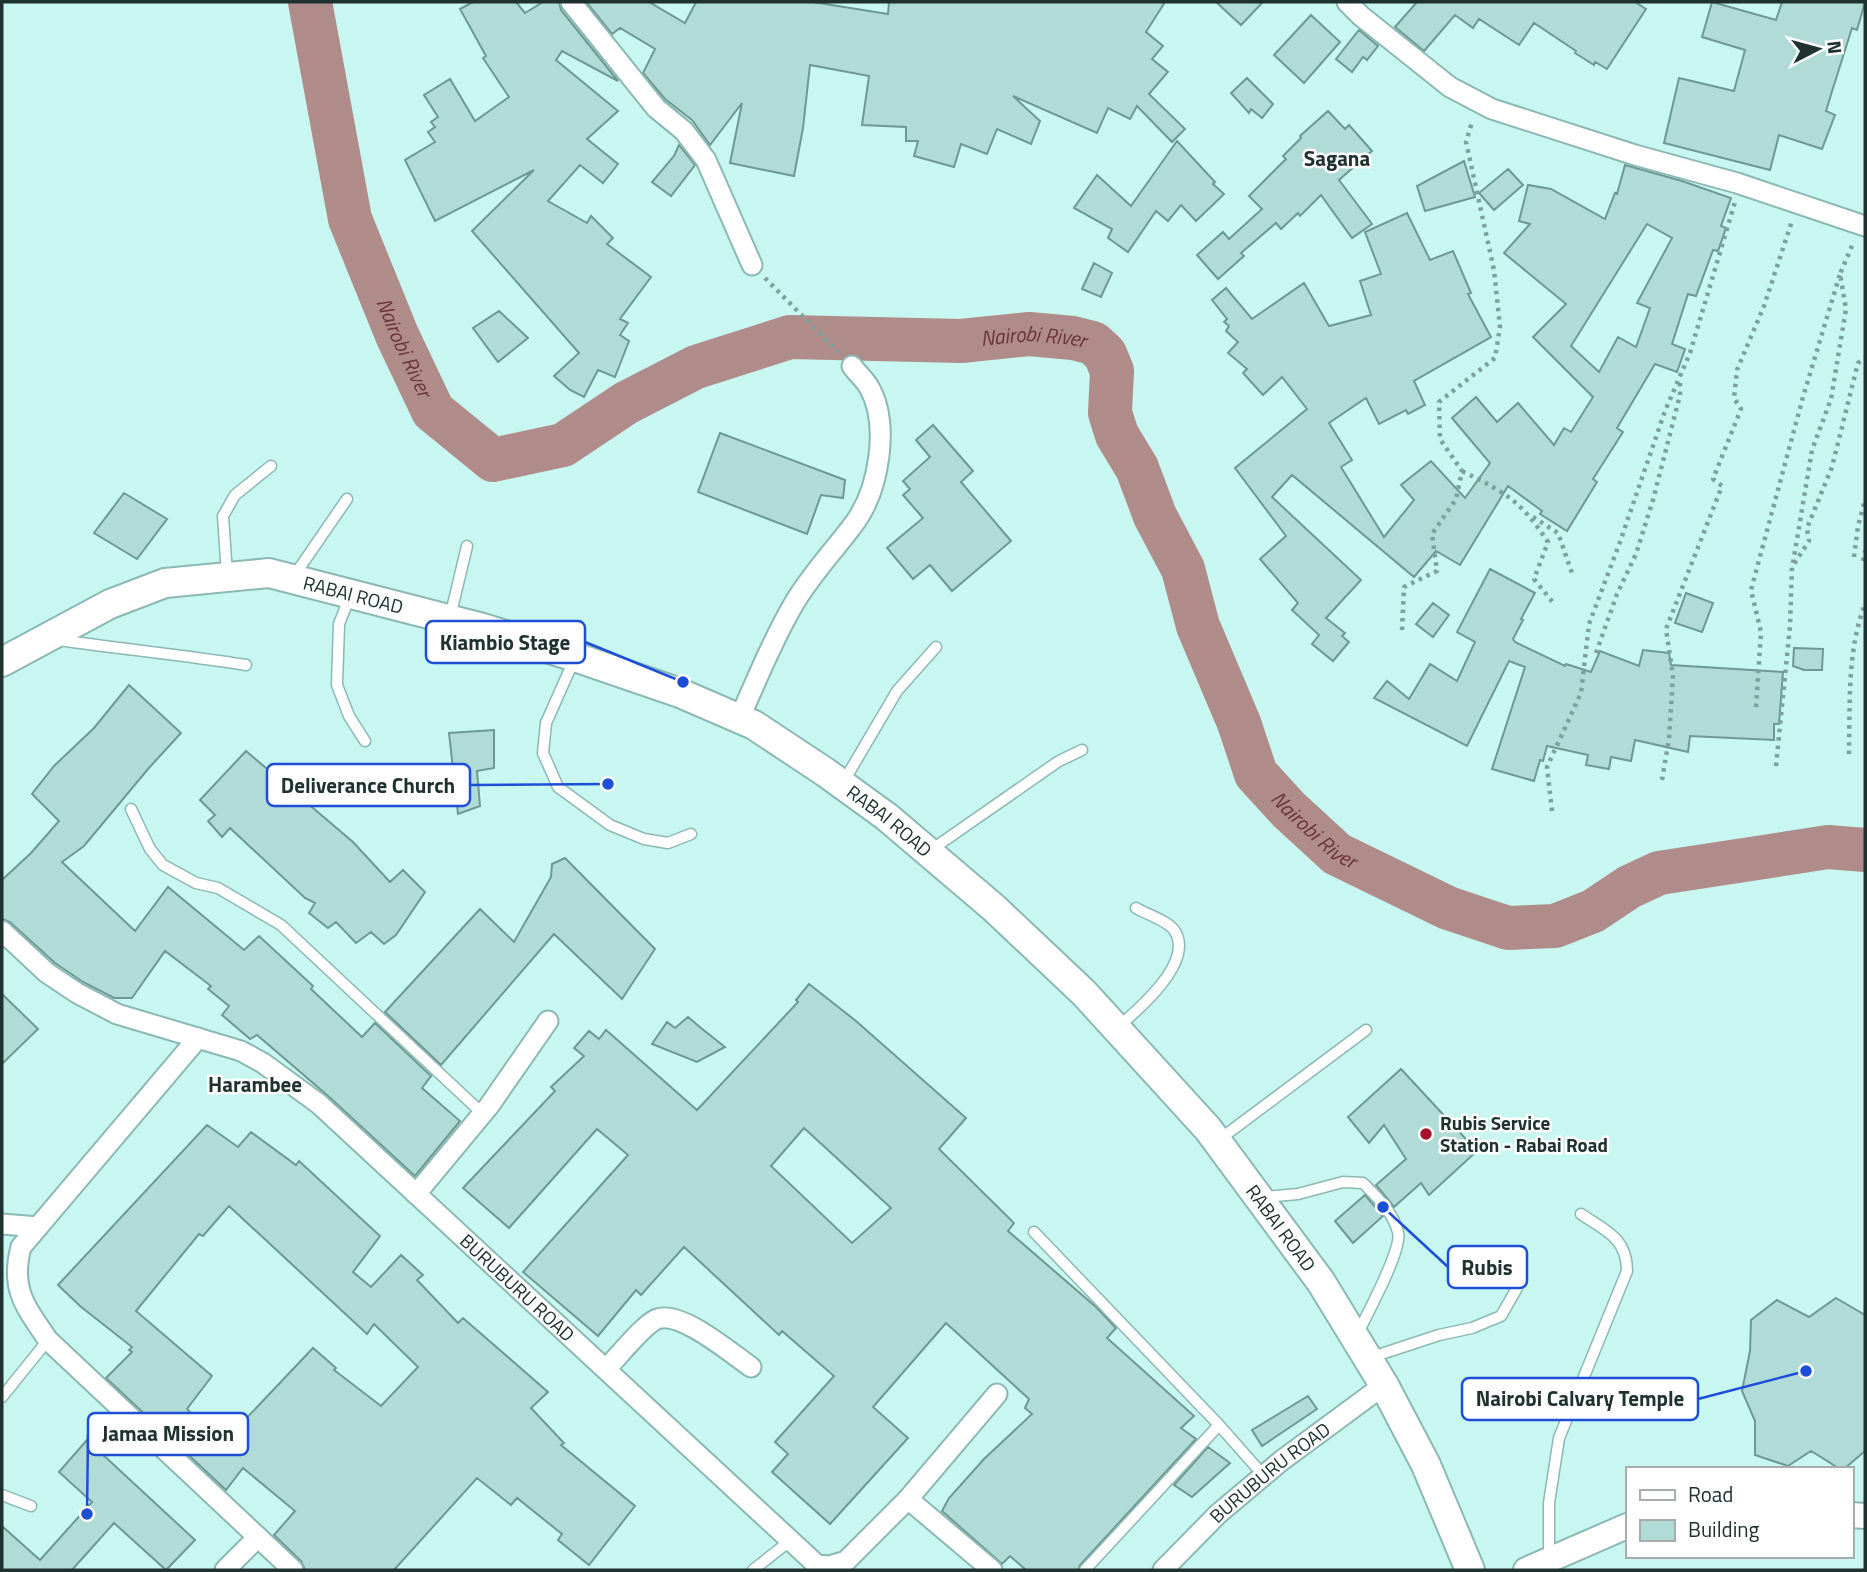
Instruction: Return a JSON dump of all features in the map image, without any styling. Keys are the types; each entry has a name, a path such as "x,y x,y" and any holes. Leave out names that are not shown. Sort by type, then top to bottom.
{"main road":[{"name":"RABAI ROAD","path":"2,662 110,604 165,583 269,573 450,620 576,657 680,693 754,726 887,817 994,908 1084,993 1217,1141 1321,1282 1384,1385 1426,1465 1470,1570"}],"street":[{"path":"571,2 649,99 684,131 706,160 752,265"},
{"path":"1347,2 1450,87 1479,102 1560,132 1737,183 1863,225"},
{"path":"739,719 792,607 818,567 857,520 872,492 880,434 876,408 869,387 852,366"},
{"name":"BURUBURU ROAD","path":"2,931 47,973 117,1014 241,1051 308,1096 607,1368 817,1565 829,1566 846,1560 908,1499"},
{"path":"416,1194 483,1114 548,1021"},
{"path":"198,1038 21,1247 16,1281 23,1303 48,1340 293,1570"},
{"path":"2,1224 38,1227"},
{"path":"607,1368 649,1324 668,1318 700,1331 751,1367"},
{"name":"BURUBURU ROAD","path":"1163,1570 1218,1514 1281,1461 1384,1385"},
{"path":"992,1570 908,1499 997,1394"},
{"path":"1526,1570 1626,1525"},
{"path":"225,1570 258,1537"}],"lane":[{"path":"227,576 223,516 235,495 271,466"},
{"path":"292,580 347,499"},
{"path":"450,620 467,546"},
{"path":"350,596 339,624 337,685 349,716 365,741"},
{"path":"47,638 108,648 159,651 246,665"},
{"path":"842,785 897,691 936,647"},
{"path":"576,657 546,723 543,753 558,787 610,825 643,839 668,843 691,834"},
{"path":"928,852 1059,761 1082,750"},
{"path":"131,809 150,849 163,865 196,883 218,888 281,925 483,1114"},
{"path":"1117,1028 1154,996 1178,957 1178,941 1173,928 1136,908"},
{"path":"1217,1141 1366,1030"},
{"path":"1259,1198 1298,1194 1343,1182 1363,1183 1392,1217 1399,1236 1362,1348 1472,1328 1501,1316 1517,1288"},
{"path":"1549,1560 1549,1503 1559,1438 1627,1271 1627,1255 1621,1243 1581,1214"},
{"path":"1034,1232 1219,1424 1264,1476"},
{"path":"2,1397 48,1340"},
{"path":"1085,1570 1219,1424"},
{"path":"2,1495 31,1506"},
{"path":"753,1570 791,1541"}],"path":[{"path":"1479,102 1466,142 1494,270 1500,327 1495,358 1439,402 1440,439 1462,471 1507,494 1530,515 1558,533 1572,573"},
{"path":"1552,811 1547,767 1581,693 1589,624 1665,411 1689,353 1734,210 1737,183"},
{"path":"1661,780 1669,738 1674,676 1666,629 1721,486 1713,479 1741,408 1734,398 1737,370 1764,306 1798,204"},
{"path":"1756,707 1761,632 1751,590 1840,274 1863,225"},
{"path":"752,265 852,366"},
{"path":"1776,766 1790,626 1792,567 1812,450 1831,399 1846,309 1840,274"},
{"path":"1792,567 1809,541 1807,528 1832,467 1858,363 1865,358"},
{"path":"1596,653 1617,594 1636,554 1653,500 1679,395 1680,374"},
{"path":"1402,630 1404,587 1437,572 1432,534 1456,499 1462,471"},
{"path":"1854,557 1857,526 1865,500"},
{"path":"1530,515 1548,542 1534,579 1555,606"},
{"path":"1863,561 1865,551"},
{"path":"1849,754 1851,674 1865,604"}],"building":[{"path":"473,2 516,2 525,13 543,2 559,2 561,10 618,81 562,51 556,60 618,111 587,139 618,164 603,183 580,165 548,201 587,223 591,216 613,238 607,244 651,277 620,319 628,323 620,335 629,341 615,377 598,370 584,397 570,390 554,376 579,353 472,231 534,170 435,221 405,160 435,142 428,132 435,127 431,122 438,117 424,95 450,79 475,121 509,97 483,58 486,56 460,9"},
{"path":"586,2 649,2 685,23 696,2 813,2 888,14 889,2 1165,2 1146,32 1163,46 1152,59 1168,72 1149,94 1185,129 1172,142 1137,106 1130,119 1108,108 1097,133 1013,96 1040,121 1031,144 997,129 987,154 961,144 954,167 914,156 918,141 906,141 906,127 862,125 869,76 810,65 794,176 730,163 742,103 710,145 692,120 665,99 643,73 655,49 620,28 612,34"},
{"path":"1216,2 1263,2 1241,25"},
{"path":"1417,2 1635,2 1646,9 1607,69 1595,62 1594,65 1534,23 1519,45 1479,19 1473,28 1455,15 1424,51 1395,27"},
{"path":"1712,2 1776,20 1782,2 1865,2 1857,30 1852,28 1826,111 1835,115 1822,149 1779,135 1770,170 1664,143 1679,78 1734,91 1745,50 1702,37"},
{"path":"1311,15 1340,42 1304,83 1274,55"},
{"path":"1359,30 1378,46 1367,60 1363,57 1352,72 1336,59"},
{"path":"1247,78 1273,104 1262,118 1251,109 1249,113 1231,93"},
{"path":"1328,111 1345,129 1349,125 1372,151 1339,180 1372,224 1352,238 1321,195 1300,216 1298,213 1281,229 1276,223 1241,253 1244,256 1218,279 1197,255 1223,232 1229,239 1262,209 1249,196 1286,159 1283,156 1300,136"},
{"path":"1177,141 1224,194 1196,221 1181,205 1168,221 1156,211 1128,252 1108,238 1112,229 1074,208 1097,175 1131,206"},
{"path":"679,145 695,165 671,196 652,182 674,156"},
{"path":"1464,161 1475,197 1425,211 1417,186"},
{"path":"1625,165 1731,198 1721,226 1726,228 1718,251 1713,250 1696,296 1688,294 1672,344 1685,349 1677,372 1655,364 1617,428 1623,432 1593,479 1597,482 1567,531 1540,514 1542,511 1508,486 1460,565 1436,551 1414,577 1292,475 1272,497 1361,580 1326,618 1345,633 1342,636 1349,642 1333,661 1312,644 1319,635 1292,610 1298,603 1260,559 1286,536 1235,468 1307,409 1282,377 1263,395 1243,373 1247,369 1228,353 1238,342 1226,331 1229,326 1224,322 1227,319 1212,300 1226,288 1252,319 1304,283 1329,326 1371,315 1360,281 1381,274 1365,232 1407,213 1430,260 1453,251 1471,293 1468,294 1491,337 1414,381 1425,405 1408,414 1406,410 1379,424 1366,398 1329,423 1352,460 1341,467 1384,537 1414,500 1401,485 1431,461 1465,498 1490,463 1452,418 1476,397 1497,422 1518,403 1554,445 1564,428 1571,432 1593,397 1533,337 1566,304 1504,253 1530,224 1519,221 1528,185 1551,189 1605,219 1615,193 1617,194","holes":["1647,224 1672,238 1637,303 1650,308 1636,347 1618,337 1599,372 1571,346"]},
{"path":"1508,169 1523,185 1494,210 1479,193"},
{"path":"1094,263 1112,273 1101,297 1082,289"},
{"path":"499,311 528,338 498,362 473,328"},
{"path":"933,425 973,471 961,482 1011,541 952,591 930,565 913,579 887,548 923,518 903,495 910,489 903,481 930,457 916,440"},
{"path":"720,433 845,480 843,498 821,495 807,534 698,492"},
{"path":"124,493 167,519 137,559 94,533"},
{"path":"1490,569 1535,593 1521,619 1523,620 1513,639 1515,642 1565,666 1566,664 1591,672 1600,651 1639,666 1643,650 1669,653 1671,665 1783,672 1779,724 1774,724 1774,740 1690,736 1688,752 1635,740 1631,761 1611,757 1609,769 1586,765 1588,755 1547,746 1534,781 1492,769 1525,667 1509,661 1467,746 1374,698 1387,681 1409,699 1430,664 1457,681 1475,642 1457,632"},
{"path":"1686,593 1713,603 1702,632 1675,623"},
{"path":"1433,603 1449,615 1433,637 1416,624"},
{"path":"1794,648 1823,649 1822,670 1804,670 1793,666"},
{"path":"129,685 181,733 84,846 62,862 135,931 168,887 244,950 259,936 313,986 311,989 362,1037 375,1023 431,1076 422,1088 460,1121 415,1176 257,1035 250,1039 222,1015 229,1006 208,989 211,986 165,951 132,998 114,998 55,963 10,922 2,919 2,880 59,821 32,794 54,766 94,728"},
{"path":"494,730 494,768 477,771 480,806 458,814 449,733"},
{"path":"246,751 353,842 390,882 403,870 425,892 396,935 384,944 371,932 356,943 336,922 328,928 309,913 315,903 305,898 230,828 222,837 208,821 215,815 200,800"},
{"path":"565,858 655,949 622,999 554,934 441,1065 385,1012 480,909 514,942 551,877 552,864"},
{"path":"809,984 856,1021 966,1118 939,1149 1014,1223 1008,1231 1096,1307 1116,1328 1107,1338 1194,1416 1181,1428 1196,1439 1078,1570 1026,1570 1010,1556 1002,1564 942,1511 949,1498 984,1459 1032,1414 1025,1408 1029,1399 946,1323 873,1407 908,1438 830,1524 772,1472 788,1454 775,1442 834,1376 782,1331 779,1335 684,1247 641,1295 636,1290 598,1336 523,1272 628,1155 597,1129 509,1228 463,1188 555,1091 551,1087 584,1056 574,1048 589,1031 599,1039 606,1030 697,1110 798,1002 796,1000","holes":["804,1128 891,1208 852,1243 771,1166"]},
{"path":"2,994 38,1029 2,1064"},
{"path":"688,1017 725,1047 697,1062 652,1044 667,1022 675,1028"},
{"name":"Rubis Service Station - Rabai Road","path":"1401,1069 1477,1151 1429,1195 1421,1183 1394,1207 1376,1185 1406,1159 1384,1125 1369,1143 1348,1117"},
{"path":"207,1125 238,1147 251,1132 296,1165 299,1161 380,1236 353,1272 371,1287 401,1255 423,1275 417,1280 458,1323 463,1318 548,1392 531,1408 564,1443 561,1445 635,1506 589,1565 558,1540 562,1534 517,1498 511,1505 477,1478 394,1570 305,1570 301,1561 274,1535 295,1511 243,1468 226,1490 106,1378 132,1352 129,1350 132,1347 58,1285","holes":["229,1206 367,1334 374,1324 418,1367 381,1406 334,1370 336,1368 313,1348 222,1444 187,1409 212,1376 136,1311 199,1234 203,1236"]},
{"path":"1365,1195 1383,1216 1353,1243 1335,1221"},
{"path":"1836,1298 1865,1315 1865,1451 1846,1467 1837,1467 1811,1451 1788,1466 1755,1455 1755,1421 1742,1391 1750,1351 1751,1320 1777,1300 1809,1317"},
{"path":"1308,1396 1317,1409 1262,1446 1252,1430"},
{"path":"87,1440 195,1540 166,1570 114,1523 72,1570 2,1570 2,1526 40,1560 92,1502 59,1472"},
{"path":"1208,1447 1230,1463 1192,1497 1174,1485"}],"waterway":[{"name":"Nairobi River","path":"310,2 350,219 397,335 433,411 493,460 563,445 626,403 696,367 790,337 961,341 1029,334 1073,338 1093,343 1105,354 1112,371 1110,413 1117,435 1137,468 1155,516 1183,569 1198,626 1239,723 1256,774 1289,810 1337,854 1448,908 1508,928 1555,926 1593,911 1629,887 1659,873 1828,847 1865,850"}],"place":[{"name":"Kiambio Stage","path":"683,682"},
{"name":"Deliverance Church","path":"608,784"},
{"name":"Rubis Service Station - Rabai Road","path":"1426,1134"},
{"name":"Rubis","path":"1383,1207"},
{"name":"Nairobi Calvary Temple","path":"1806,1371"},
{"name":"Jamaa Mission","path":"87,1514"}],"district":[{"name":"Sagana","path":"1337,159"},
{"name":"Harambee","path":"255,1085"}]}
